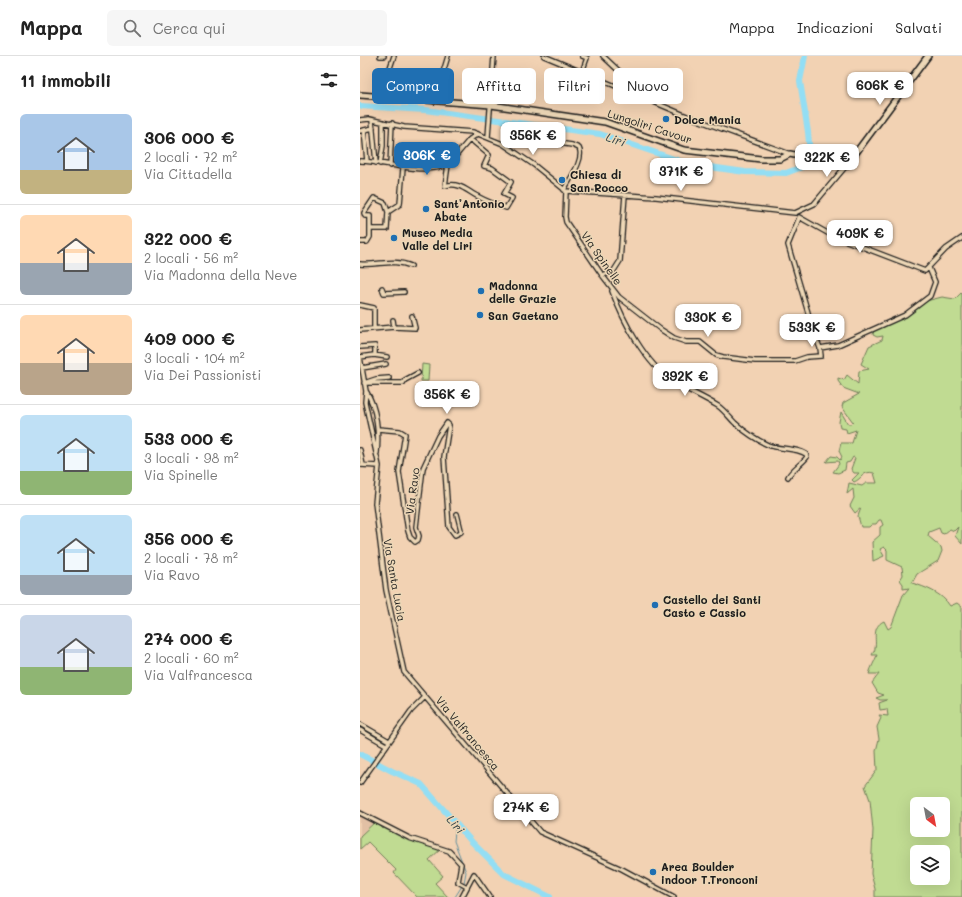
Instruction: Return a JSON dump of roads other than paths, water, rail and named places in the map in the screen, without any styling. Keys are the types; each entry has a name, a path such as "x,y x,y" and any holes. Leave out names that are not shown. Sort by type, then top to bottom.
{"street":[{"path":"390,68 394,56"},
{"path":"444,68 448,56"},
{"path":"490,138 489,128 494,56"},
{"path":"544,56 572,68"},
{"path":"582,56 587,58 583,68"},
{"path":"603,56 616,68"},
{"path":"360,120 372,120 404,126 473,132 503,144 534,165 565,190 624,196 656,197 795,214 814,204 846,166 928,56"},
{"name":"Lungoliri Cavour","path":"360,95 372,96"},
{"name":"Lungoliri Cavour","path":"454,103 491,105 605,122 684,150 761,159 780,159 792,154"},
{"path":"658,104 792,154 846,166"},
{"path":"372,120 378,163"},
{"path":"378,163 383,146 383,122"},
{"path":"390,166 392,124"},
{"path":"367,161 362,131 373,128"},
{"path":"470,139 489,155 484,166 492,168 511,182 504,194 512,198 506,208 479,197 463,187 452,184 445,186 448,165 470,139 478,134"},
{"path":"516,137 580,148 581,153 574,175 565,190"},
{"path":"360,146 365,145"},
{"path":"360,161 403,168 427,169 448,165"},
{"path":"388,212 400,204 403,168"},
{"name":"Via Spinelle","path":"565,190 566,222 611,288 619,297 666,334 683,341 700,342 716,354 723,357 755,361 795,361 807,357 821,356 820,348 838,345 904,315 930,296 935,282 929,268"},
{"path":"602,275 613,272 619,266 624,196"},
{"path":"360,242 367,242 369,240 370,216 365,216 364,212 374,198 385,203 388,212 387,229 370,229"},
{"path":"795,214 799,218 831,235 925,271 946,249 962,238"},
{"path":"799,218 788,245 814,333 820,348"},
{"path":"360,264 372,265 392,261 411,266"},
{"path":"382,288 384,294 404,292"},
{"path":"611,288 640,345 654,366 663,374 672,381 719,407 737,424 767,444 777,448 802,451 806,454 807,456 803,463 790,473 788,477"},
{"path":"360,305 374,308 374,328"},
{"path":"360,330 394,327 415,328 412,316"},
{"path":"393,320 394,327"},
{"path":"360,348 374,346 375,355"},
{"path":"377,458 378,430 371,399 366,391 364,383 360,358 375,355 388,357"},
{"path":"362,368 386,364"},
{"path":"364,383 403,383 418,373"},
{"path":"364,383 376,379 388,378"},
{"path":"360,391 366,391"},
{"path":"366,391 365,402 377,458"},
{"name":"Via Ravo","path":"378,430 400,431 405,434 399,462 399,480 402,487 408,531 415,542 418,540 419,536 416,527 423,468 438,436 446,423 449,425 444,457 449,527 455,535 461,532 457,514"},
{"path":"360,450 361,465 379,466"},
{"name":"Via Santa Lucia","path":"377,458 379,466 375,503 386,590 404,670 425,697"},
{"path":"361,780 412,711 425,697"},
{"name":"Via Valfrancesca","path":"425,697 540,832 622,869 674,897"},
{"path":"360,724 389,741"},
{"path":"360,730 386,745"},
{"path":"360,813 409,838 449,851 461,864 461,871 458,881 466,887"},
{"path":"462,897 474,874 490,897"}],"waterway":[{"name":"Liri","path":"360,106 425,110 600,134 689,164 745,172 786,173 802,167 810,155 800,81 805,56"},
{"name":"Liri","path":"360,754 421,784 472,842 504,874 550,897"},
{"path":"456,823 454,841 466,872 464,883"},
{"path":"455,897 462,886"}],"place":[{"name":"Dolce Mania","path":"666,119"},
{"name":"Chiesa di San Rocco","path":"562,180"},
{"name":"Sant’Antonio Abate","path":"426,209"},
{"name":"Museo Media Valle del Liri","path":"394,238"},
{"name":"Madonna delle Grazie","path":"481,291"},
{"name":"San Gaetano","path":"480,315"},
{"name":"Castello dei Santi Casto e Cassio","path":"655,605"},
{"name":"Area Boulder indoor T.Tronconi","path":"653,872"}]}
